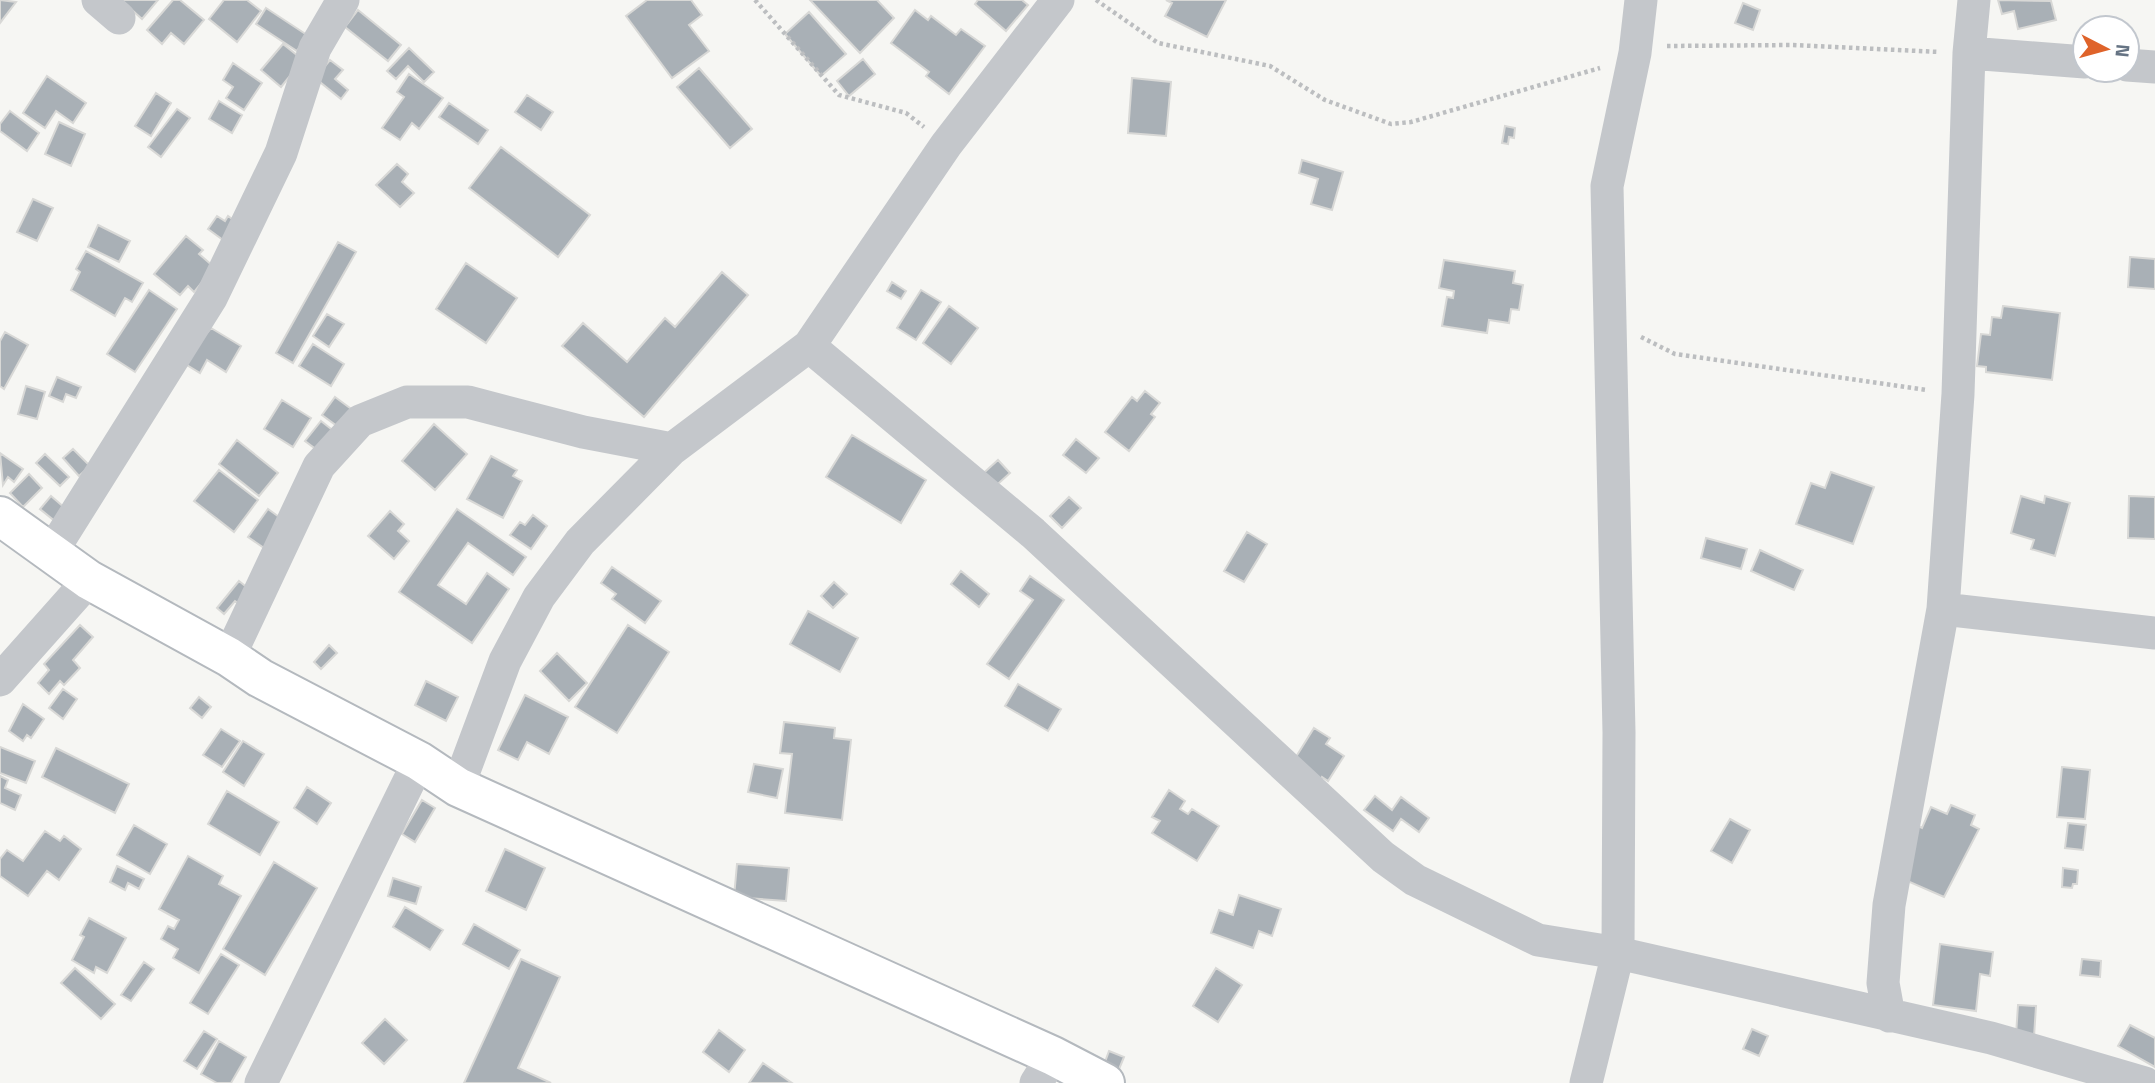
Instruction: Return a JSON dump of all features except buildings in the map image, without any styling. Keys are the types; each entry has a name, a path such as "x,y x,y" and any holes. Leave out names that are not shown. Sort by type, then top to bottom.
{"street":[{"path":"51,552 211,298 275,167 315,48 343,0"},
{"path":"458,787 505,662 539,597 580,542 671,449 809,346 946,145 1058,0"},
{"path":"1586,1083 1618,953 1619,732 1607,186 1635,52 1641,0"},
{"path":"1889,1016 1883,984 1889,905 1943,609 1958,394 1969,53 1974,0"},
{"path":"1969,53 2071,61"},
{"path":"809,346 1033,533 1398,870 1538,940 1618,953 1991,1038 2145,1083"},
{"path":"229,657 319,466 360,421 407,402 467,402 583,432 671,449"},
{"path":"0,516 89,580 229,657 260,678 419,761 458,787 1044,1069 1105,1083"},
{"path":"0,680 89,580"},
{"path":"1943,609 2155,633"},
{"path":"261,1083 419,761"}],"path":[{"path":"755,0 839,95 906,113 946,145"},
{"path":"1096,0 1158,43 1270,66 1325,100 1391,124 1411,122 1601,68 1635,52 1659,47 1793,45 1969,53"},
{"path":"1611,319 1675,354 1958,394"}]}
